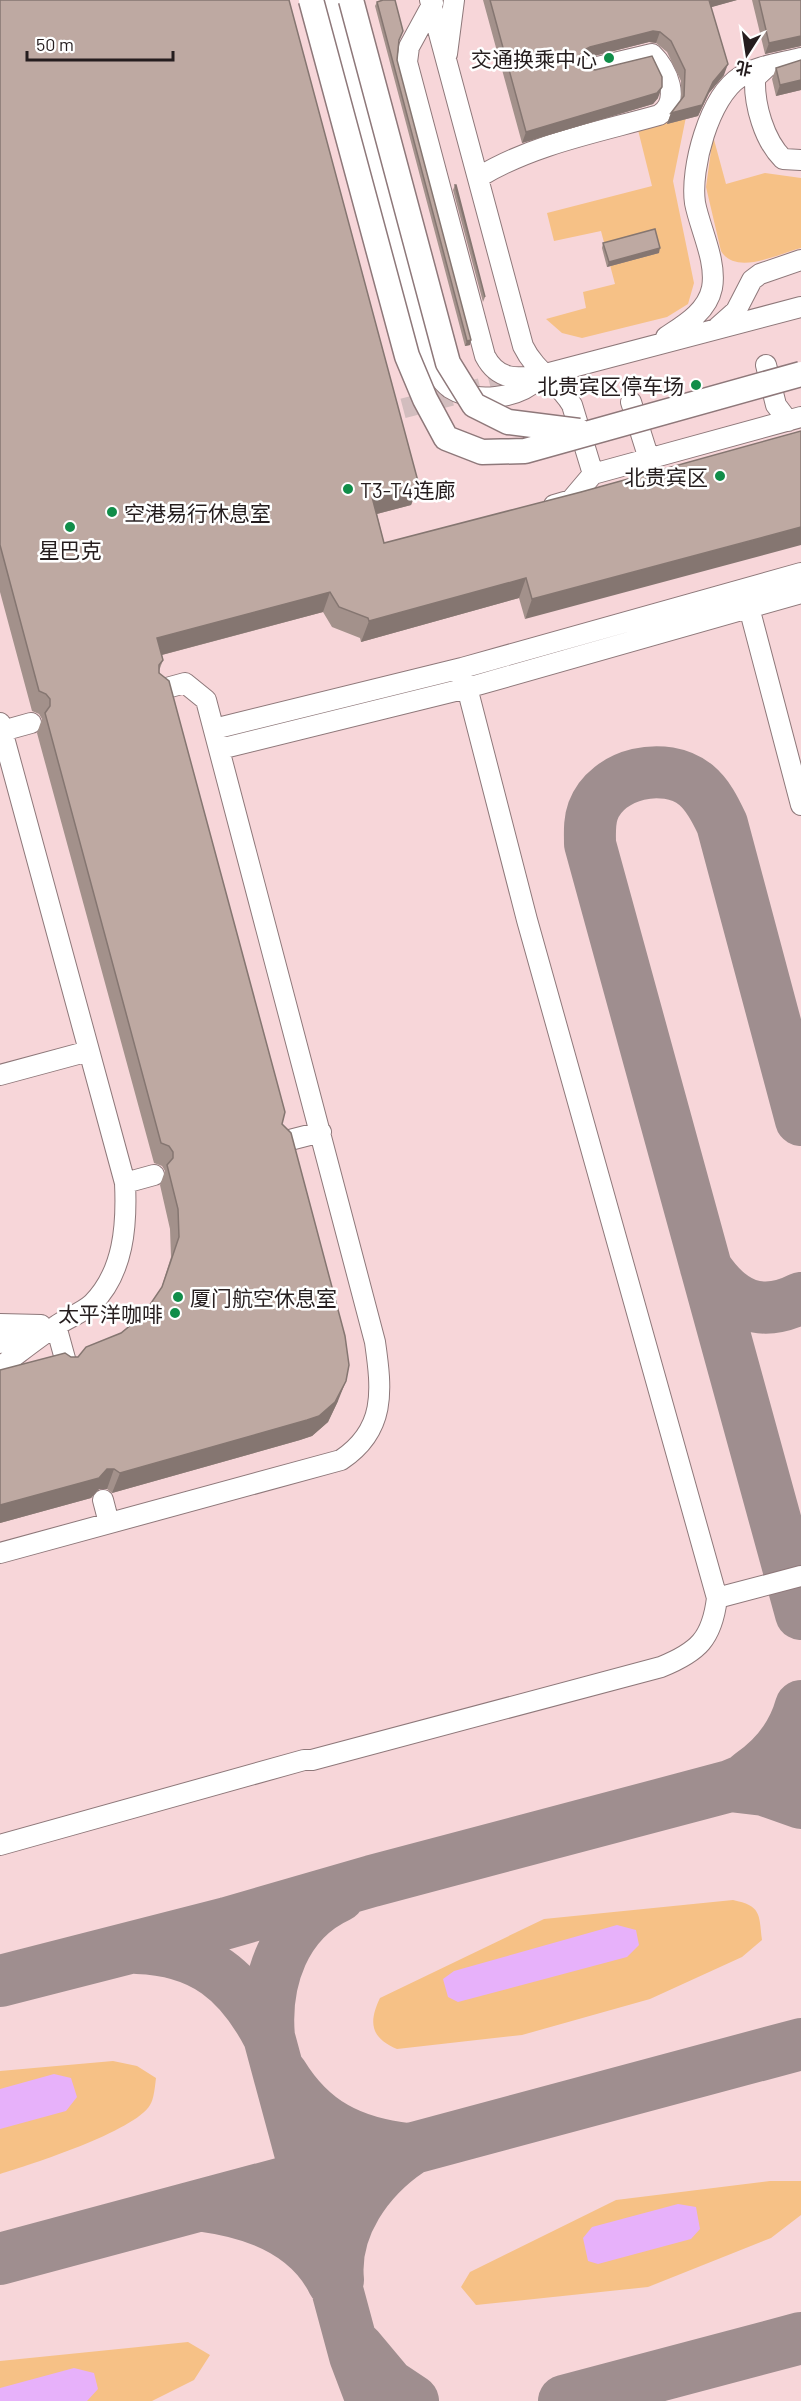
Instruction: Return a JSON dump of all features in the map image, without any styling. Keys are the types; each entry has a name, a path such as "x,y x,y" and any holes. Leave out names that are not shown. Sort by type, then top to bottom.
{"main road":[{"path":"311,0 407,356 424,399 446,438 482,452 525,451 801,374"},
{"path":"351,0 448,363 474,405 508,422 592,432"}],"lane":[{"path":"330,0 423,342 434,370 449,387 467,395 495,397 529,388 542,375"},
{"path":"446,63 454,0"},
{"path":"431,3 409,47 406,62 485,356 495,371 507,377 522,378 542,375 801,307"},
{"path":"431,3 523,346 530,361 542,375 558,386 572,405 593,474"},
{"path":"479,177 501,164 528,153 659,115 671,104 665,70 652,54 589,69"},
{"path":"654,346 690,321 706,304 712,287 710,262 695,202 695,163 720,98 740,77 801,58"},
{"path":"767,67 755,78 754,92 770,146 783,159 801,160"},
{"path":"716,329 736,311 752,280 760,274 801,260"},
{"path":"766,364 776,405 794,419"},
{"path":"631,402 649,459"},
{"path":"537,509 571,500 593,474 794,419"},
{"path":"220,749 467,688 746,598 801,573"},
{"path":"214,729 746,598 801,593"},
{"path":"746,598 801,805"},
{"path":"0,1845 304,1760 312,1760 661,1667 692,1652 703,1642 714,1621 717,1598 527,920 462,668"},
{"path":"0,1553 333,1462 359,1448 368,1436 376,1416 378,1392 375,1342 206,700 185,683 163,689"},
{"path":"0,1367 56,1326 90,1306 102,1293 117,1265 124,1237 125,1183 1,727 31,723"},
{"path":"0,1075 89,1051"},
{"path":"286,1141 321,1132"},
{"path":"125,1183 154,1175"},
{"path":"0,1324 56,1326"},
{"path":"0,1343 56,1326"},
{"path":"56,1326 67,1366"},
{"path":"103,1500 109,1523"},
{"path":"717,1598 801,1576"}],"shaded area":[{"path":"0,0 801,0 801,2401 0,2401"},
{"path":"687,112 673,181 694,283 688,304 667,317 582,338 562,333 546,319 586,308 583,292 615,284 601,231 554,241 547,213 652,186 637,126"},
{"path":"713,136 726,184 765,173 801,178 801,248 747,263 728,258 721,251 706,187"},
{"path":"733,1900 749,1905 757,1912 762,1940 742,1957 650,1999 522,2035 397,2049 382,2040 374,2029 374,2015 380,1998 544,1919"},
{"path":"617,1925 636,1930 639,1945 627,1957 458,2002 448,1997 443,1979 454,1971"},
{"path":"113,2061 137,2066 156,2078 150,2105 140,2115 104,2136 81,2146 0,2174 0,2071"},
{"path":"54,2074 71,2078 77,2097 66,2111 0,2129 0,2089"},
{"path":"770,2181 801,2181 801,2215 771,2238 648,2287 476,2305 461,2287 470,2272 616,2200"},
{"path":"678,2204 696,2207 700,2229 691,2239 598,2264 588,2261 583,2238 592,2227"},
{"path":"188,2342 210,2355 194,2380 152,2401 0,2401 0,2361"},
{"path":"74,2368 94,2373 98,2389 87,2401 0,2401 0,2388"}],"building":[{"path":"0,0 289,0 419,485 372,497 384,543 581,492 801,431 801,527 532,599 526,578 369,621 368,618 339,607 330,592 157,638 163,660 159,665 159,673 169,681 285,1112 282,1124 291,1133 345,1336 349,1365 346,1381 335,1402 319,1416 120,1473 114,1469 107,1469 99,1478 0,1505 0,1370 65,1353 71,1357 78,1357 86,1347 121,1333 143,1315 162,1287 179,1237 178,1209 167,1165 173,1158 173,1152 169,1146 161,1143 45,713 50,706 50,699 39,691 0,545"},
{"path":"395,0 403,31 399,40 397,60 471,340 467,341 377,2"},
{"name":"交通换乘中心","path":"490,0 709,0 728,64 713,82 702,105 671,113 684,96 685,70 671,41 660,32 653,31 590,47 584,50 581,60 585,67 595,70 652,56 662,77 662,87 657,93 526,132"},
{"path":"759,0 801,0 801,36 769,43"},
{"path":"801,60 801,80 780,85 776,68"},
{"path":"455,185 456,185 485,297"},
{"path":"655,229 660,248 609,262 603,243"}],"taxiway":[{"path":"801,1120 722,824 717,813 700,789 683,777 653,772 624,779 600,798 593,811 590,823 590,844 801,1614"},
{"path":"706,1268 725,1291 747,1304 772,1307 801,1298"},
{"path":"750,1775 782,1745 798,1717 801,1706"},
{"path":"0,1981 227,1923 372,1881 730,1786 801,1756"},
{"path":"730,1786 764,1790 801,1803"},
{"path":"339,1896 320,1907 304,1921 291,1937 282,1955 274,1974 270,1995 269,2037 355,2356 372,2401"},
{"path":"137,1948 181,1955 217,1972 245,2000 269,2037"},
{"path":"0,2259 801,2044"},
{"path":"282,2074 306,2106 335,2128 369,2142 408,2149"},
{"path":"338,2280 341,2241 356,2206 380,2175 410,2150"},
{"path":"204,2206 243,2214 279,2228 310,2250 333,2282"},
{"path":"564,2401 801,2338"},
{"path":"358,2348 389,2385 413,2401"}],"tunnel":[{"path":"374,416 523,377"}],"place":[{"name":"交通换乘中心","path":"609,58"},
{"name":"北贵宾区停车场","path":"696,385"},
{"name":"北贵宾区","path":"720,476"},
{"name":"T3-T4连廊","path":"348,489"},
{"name":"空港易行休息室","path":"112,512"},
{"name":"星巴克","path":"70,527"},
{"name":"厦门航空休息室","path":"178,1297"},
{"name":"太平洋咖啡","path":"175,1313"}]}
